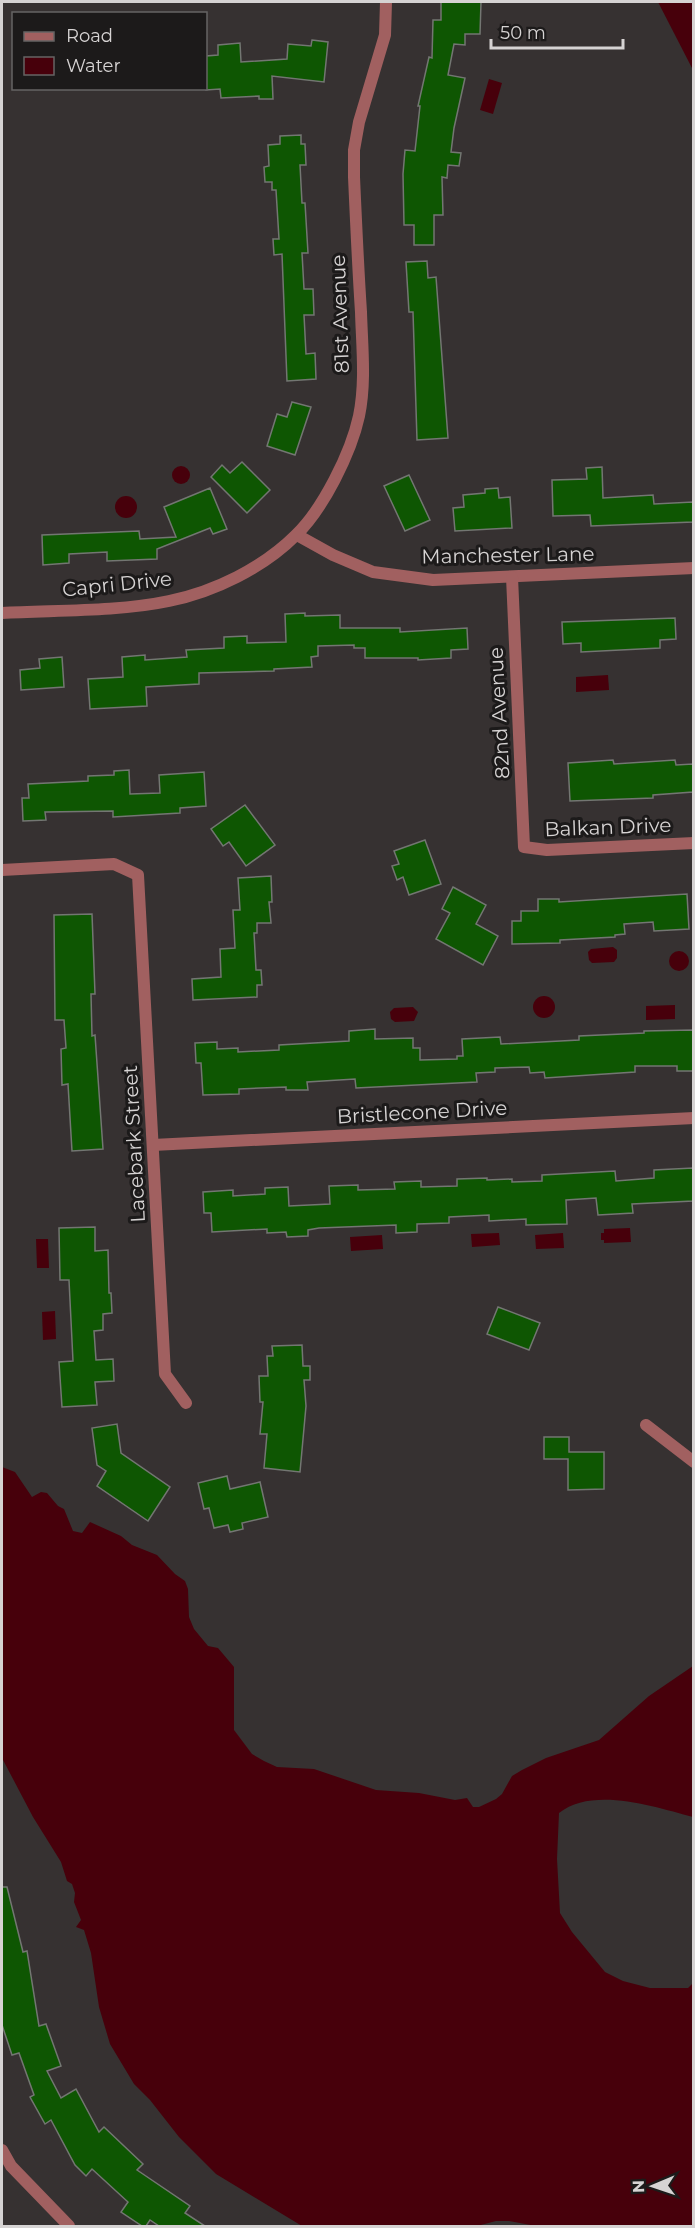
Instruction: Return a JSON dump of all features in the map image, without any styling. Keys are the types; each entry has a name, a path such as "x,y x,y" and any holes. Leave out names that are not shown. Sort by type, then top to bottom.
{"street":[{"name":"81st Avenue","path":"233,578 270,558 297,535 330,489 348,451 359,416 364,374 354,150 358,122 385,35 386,2"},
{"name":"Manchester Lane","path":"297,535 333,555 373,572 433,580 693,568"},
{"name":"82nd Avenue","path":"512,577 524,847"},
{"name":"Capri Drive","path":"2,613 118,607 168,601 201,592 233,578"},
{"name":"Balkan Drive","path":"524,847 547,850 693,843"},
{"name":"Lacebark Street","path":"2,870 114,864 138,875 165,1374 186,1403"},
{"name":"Bristlecone Drive","path":"153,1145 693,1118"},
{"path":"646,1425 693,1462"},
{"path":"2,2150 11,2166 69,2226"}],"water":[{"path":"658,2 693,2 693,70"},
{"path":"489,79 502,83 493,114 480,110"},
{"path":"177,466 185,466 190,471 188,482 177,484 172,479 172,471"},
{"path":"126,496 134,499 137,507 134,515 126,518 118,515 115,507 118,499"},
{"path":"608,675 609,690 576,692 576,677"},
{"path":"613,947 617,950 617,958 614,962 592,963 589,960 588,952 591,949"},
{"path":"679,951 686,954 689,961 686,968 679,971 672,968 669,961 672,954"},
{"path":"544,996 554,1003 555,1007 548,1017 544,1018 534,1011 533,1007 540,997"},
{"path":"675,1005 675,1019 646,1020 646,1006"},
{"path":"413,1007 418,1012 414,1021 395,1022 391,1019 390,1012 394,1008"},
{"path":"630,1228 631,1242 604,1243 604,1240 601,1240 601,1233 604,1233 604,1229"},
{"path":"499,1233 500,1245 472,1247 471,1234"},
{"path":"563,1233 564,1248 536,1249 535,1235"},
{"path":"382,1235 383,1249 351,1251 350,1237"},
{"path":"36,1239 48,1239 49,1268 37,1268"},
{"path":"55,1311 56,1339 43,1340 42,1312"},
{"path":"2,1467 15,1472 32,1497 41,1492 47,1493 58,1506 64,1509 73,1531 82,1533 90,1522 121,1536 132,1545 157,1555 185,1581 188,1589 189,1617 194,1629 208,1646 218,1648 234,1667 234,1730 252,1754 277,1767 314,1769 376,1790 419,1793 455,1800 467,1798 473,1807 479,1807 502,1794 512,1776 522,1770 546,1758 599,1740 649,1696 693,1666 693,1817 624,1801 589,1801 573,1805 559,1813 557,1859 560,1913 572,1932 605,1972 623,1981 650,1988 688,1988 693,1983 693,2226 536,2226 496,2221 477,2226 302,2226 216,2174 179,2137 150,2100 134,2084 110,2044 99,2007 91,1953 84,1930 76,1927 81,1920 74,1902 75,1893 72,1884 67,1881 61,1862 33,1817 2,1758"}],"building":[{"path":"441,2 481,2 480,34 465,34 465,45 454,44 448,75 465,78 451,152 461,153 459,166 448,165 447,178 442,177 443,215 434,215 434,245 414,245 414,225 404,225 405,150 415,151 420,106 418,106 429,57 432,58 433,20 441,20"},
{"path":"312,40 328,42 324,82 272,76 273,99 259,99 259,96 221,98 220,89 207,90 207,56 218,55 218,45 240,43 241,62 287,59 288,44 311,46"},
{"path":"301,135 301,144 305,144 306,165 300,165 308,253 302,253 304,289 313,289 314,315 304,315 306,354 315,353 316,379 287,381 282,254 274,255 273,239 279,239 276,190 272,190 272,182 265,182 264,167 269,166 268,145 280,144 280,136"},
{"path":"427,261 428,278 436,277 448,438 417,440 413,312 409,312 406,262"},
{"path":"292,402 311,407 295,455 267,446 277,414 287,417"},
{"path":"242,462 270,490 247,513 211,477 222,465 230,473"},
{"path":"602,467 603,498 653,495 654,504 693,502 693,522 591,526 590,515 553,516 552,480 587,479 586,468"},
{"path":"409,475 430,520 405,531 384,486"},
{"path":"210,488 227,529 213,534 210,528 157,549 157,559 107,561 107,552 69,554 69,563 43,565 42,535 139,531 140,539 176,537 164,507"},
{"path":"498,488 499,498 510,497 512,528 455,531 453,508 464,507 463,495 485,493 485,489"},
{"path":"305,613 305,616 340,615 340,628 400,628 400,632 467,628 468,649 451,650 451,658 418,660 418,658 365,658 365,648 354,648 354,645 318,646 318,656 311,657 312,667 274,669 274,671 199,673 199,684 146,687 147,706 90,709 88,679 123,677 122,657 145,655 145,660 187,657 186,650 224,648 224,637 247,636 247,643 286,642 285,614"},
{"path":"675,618 676,639 660,640 660,648 581,652 581,643 563,644 562,622"},
{"path":"62,657 64,687 21,690 20,670 40,668 39,659"},
{"path":"613,760 614,764 675,760 676,765 693,764 693,792 653,795 653,798 570,801 568,763"},
{"path":"129,770 130,794 160,793 159,775 204,772 206,806 180,808 180,813 113,817 113,811 45,812 46,820 23,821 22,798 29,798 28,784 88,781 88,776 114,775 114,771"},
{"path":"245,805 275,845 246,866 229,842 223,846 211,829"},
{"path":"425,840 441,884 409,895 403,877 397,880 392,866 399,864 394,851"},
{"path":"271,876 272,902 269,902 271,923 257,923 257,933 254,933 256,970 261,970 262,985 257,985 257,997 193,1000 192,979 221,977 220,949 235,948 233,910 240,910 238,878"},
{"path":"453,887 486,905 476,924 498,936 483,965 436,939 450,913 442,909"},
{"path":"687,894 689,929 654,931 653,922 624,924 625,934 615,935 615,937 560,940 560,943 512,944 512,921 521,921 521,911 538,911 538,899 559,899 559,902"},
{"path":"92,914 95,994 91,994 92,1036 95,1035 103,1149 72,1151 68,1084 62,1085 61,1049 66,1048 64,1020 55,1020 54,915"},
{"path":"375,1029 375,1039 413,1038 413,1048 420,1048 420,1060 457,1059 457,1056 463,1056 462,1039 500,1037 501,1044 579,1040 579,1036 644,1033 644,1031 693,1030 693,1071 677,1071 677,1066 635,1066 635,1072 545,1078 544,1072 530,1073 529,1067 495,1068 495,1072 476,1073 477,1082 356,1088 355,1079 307,1082 308,1090 286,1090 286,1087 239,1089 239,1094 203,1095 201,1063 196,1063 195,1043 217,1042 217,1049 238,1048 238,1052 279,1050 279,1045 349,1041 349,1031"},
{"path":"693,1168 693,1201 632,1204 633,1213 598,1215 596,1198 566,1200 567,1224 526,1225 526,1219 489,1221 489,1215 449,1217 449,1223 417,1224 417,1232 396,1233 396,1225 319,1228 308,1230 308,1236 287,1237 286,1232 267,1233 267,1229 212,1232 211,1213 204,1213 203,1192 233,1190 233,1196 265,1194 265,1188 288,1187 289,1206 330,1204 329,1186 358,1185 358,1190 395,1189 394,1182 421,1181 421,1187 457,1186 457,1179 542,1181 542,1175 615,1171 616,1181 654,1178 654,1170"},
{"path":"95,1227 95,1251 108,1250 112,1313 103,1314 103,1330 94,1331 96,1360 113,1359 114,1381 95,1382 97,1405 62,1407 59,1362 73,1361 69,1280 60,1280 59,1228"},
{"path":"498,1307 540,1323 529,1350 487,1334"},
{"path":"302,1345 303,1366 310,1366 310,1380 304,1380 306,1406 300,1472 264,1468 267,1434 260,1434 263,1402 260,1402 259,1376 268,1376 267,1356 273,1356 272,1346"},
{"path":"117,1424 121,1453 170,1487 148,1521 97,1486 106,1471 97,1465 92,1428"},
{"path":"544,1437 569,1437 569,1452 604,1452 604,1489 568,1490 568,1459 544,1459"},
{"path":"227,1476 230,1489 260,1482 268,1517 242,1523 243,1529 230,1532 228,1525 214,1528 209,1508 204,1509 198,1483"},
{"path":"2,1887 7,1887 23,1952 27,1951 39,2026 46,2024 61,2066 47,2071 61,2098 76,2089 99,2132 104,2127 143,2164 137,2170 190,2206 185,2213 205,2226 159,2226 150,2220 146,2226 142,2226 121,2212 128,2202 92,2169 86,2176 75,2165 51,2120 45,2124 30,2097 34,2095 19,2053 12,2055 2,2025"}]}
